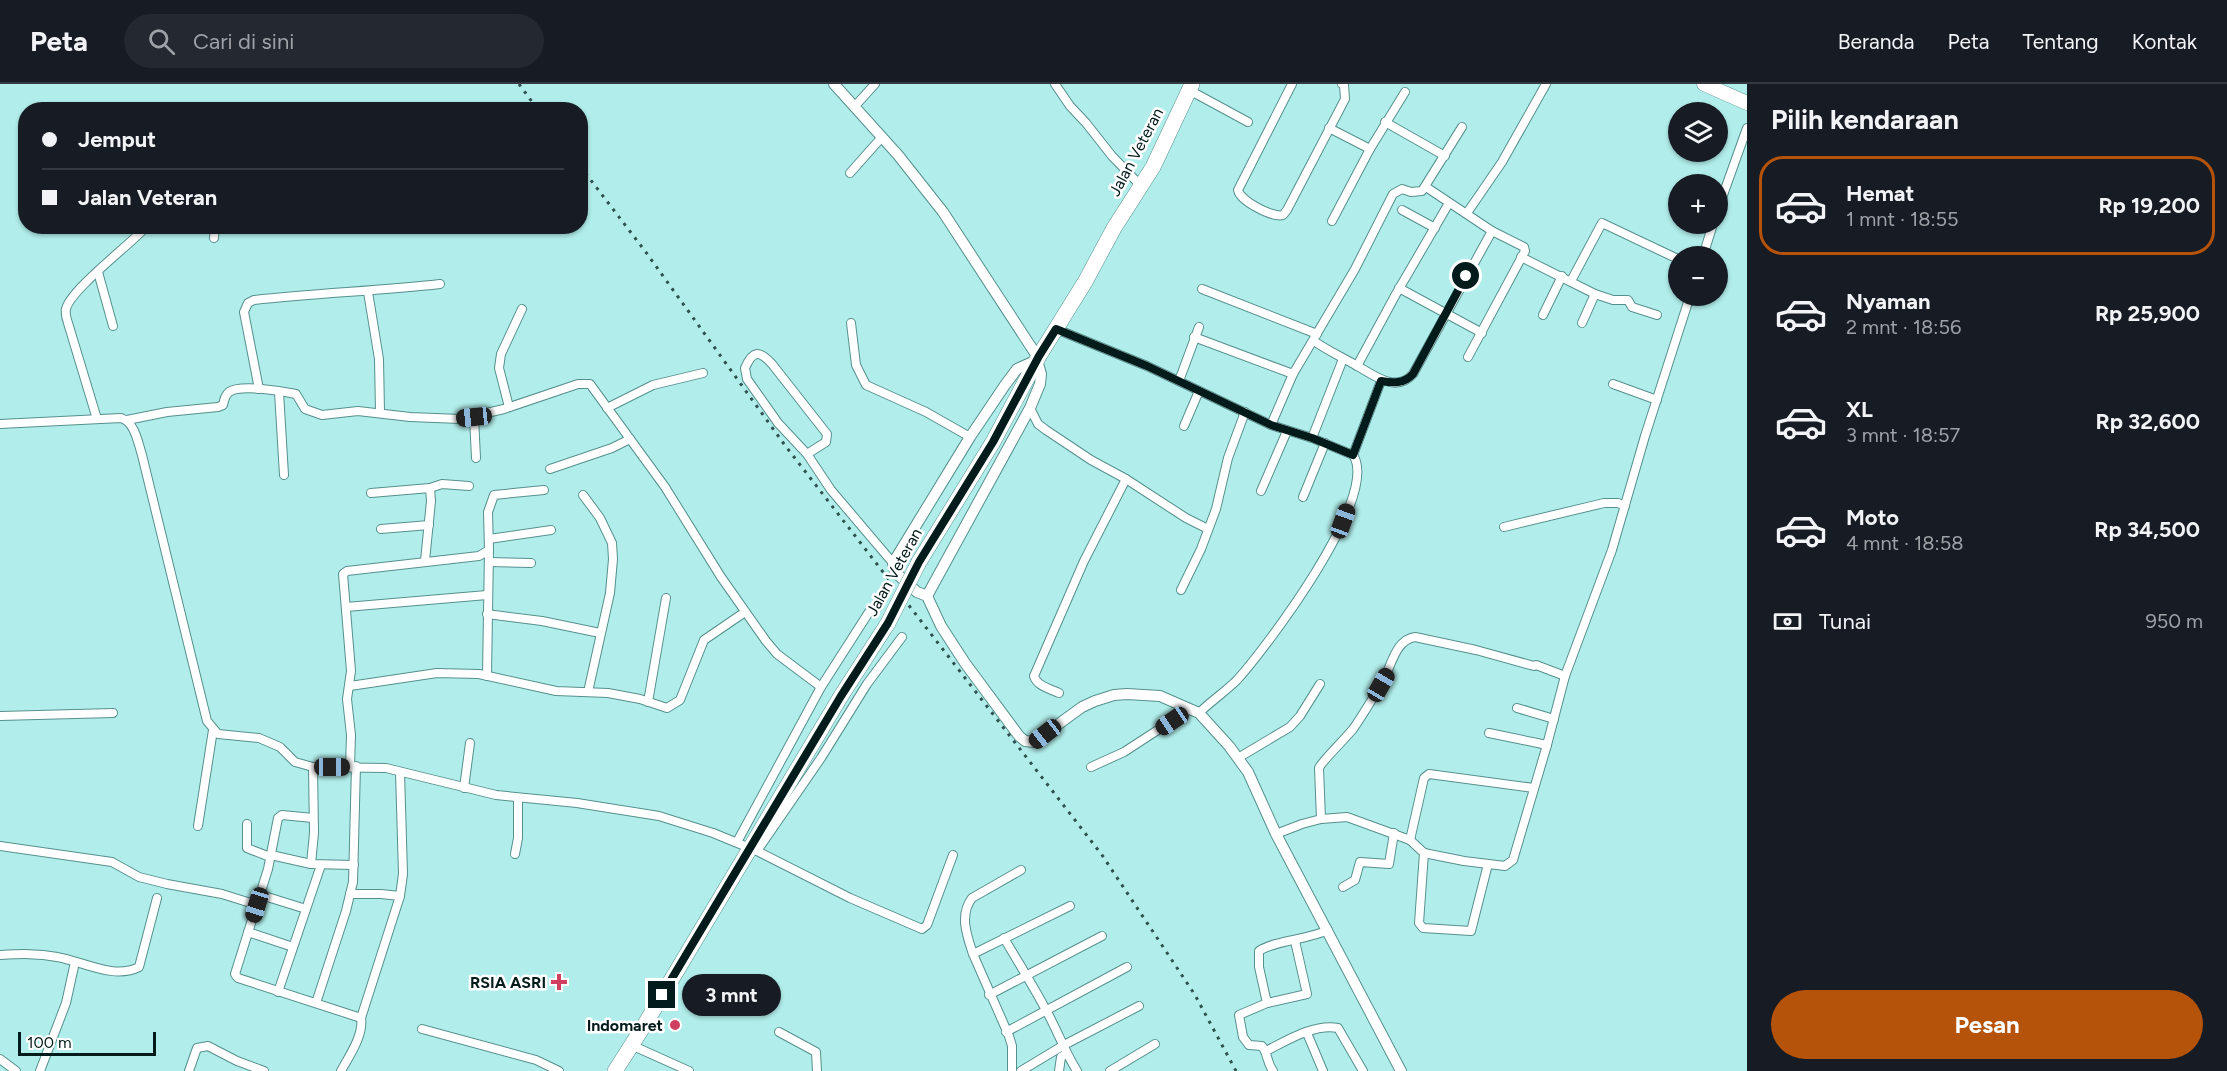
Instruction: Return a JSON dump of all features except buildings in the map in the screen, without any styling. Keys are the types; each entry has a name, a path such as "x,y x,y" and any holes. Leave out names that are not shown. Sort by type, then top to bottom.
{"highway":[{"name":"Jalan Veteran","path":"615,1071 748,847 888,623 919,562 993,442 1037,360 1141,186 1161,150 1190,87"}],"main road":[{"path":"1706,84 1747,103"}],"street":[{"path":"834,84 882,137 943,212 1035,353 1041,374 1040,384 1029,408 927,596"},
{"path":"855,106 875,84"},
{"path":"1055,84 1070,106 1112,156 1141,186"},
{"path":"1292,84 1238,190 1240,197 1277,216 1283,215 1345,99 1346,93 1342,84"},
{"path":"1467,213 1502,162 1546,84"},
{"path":"1190,87 1248,123"},
{"path":"1332,221 1370,149 1405,92"},
{"path":"1385,123 1445,156"},
{"path":"1329,128 1370,149"},
{"path":"1271,425 1293,374 1355,269 1393,194 1402,189 1422,191 1462,128"},
{"path":"1728,178 1747,128"},
{"path":"850,173 882,137"},
{"path":"1426,187 1492,231 1524,247 1525,252 1468,357"},
{"path":"1357,366 1449,203"},
{"path":"1402,210 1435,228"},
{"path":"1571,281 1602,223 1668,254"},
{"path":"1202,289 1315,338 1343,359 1381,381 1395,383 1407,380 1492,231"},
{"path":"97,419 68,323 66,309 75,295 138,234"},
{"path":"214,234 214,238"},
{"path":"1521,256 1595,294 1613,300 1629,300 1632,307 1657,315"},
{"path":"98,272 113,326"},
{"path":"1543,315 1562,276"},
{"path":"260,389 244,312 248,303 254,300 303,295 368,292 440,284"},
{"path":"1399,288 1482,333"},
{"path":"368,292 379,359 380,412"},
{"path":"1582,323 1595,294"},
{"path":"1276,834 1322,819 1347,818 1410,840 1424,853 1504,866 1513,860 1565,675 1611,550 1687,306"},
{"path":"508,407 499,368 501,354 522,309"},
{"path":"851,323 856,365 866,385 926,412 970,437"},
{"path":"1179,381 1199,327"},
{"path":"1056,329 1179,381 1271,425 1312,438 1353,455 1357,464 1352,497 1343,521 1321,564 1285,619 1231,686 1209,703 1124,752 1091,767"},
{"path":"1194,337 1293,374"},
{"path":"807,454 825,442 827,434 772,364 762,354 752,355 745,368 747,379 778,423 807,454 831,490 892,562 896,572 916,592 927,596 941,626 965,663 1025,741 1034,742 1082,707 1114,695 1153,695 1195,711 1212,725 1248,772 1276,834 1401,1071"},
{"path":"1312,438 1343,359"},
{"path":"892,562 970,437 1017,369 1037,360"},
{"path":"609,407 644,389 703,373"},
{"path":"1353,455 1381,381"},
{"path":"0,424 97,419 127,420 181,410 218,407 223,405 230,392 260,389 296,394 305,409 322,415 348,411 380,412 410,417 474,417 584,382 590,384 609,407 665,487 745,612 777,654 822,687"},
{"path":"1613,384 1657,400"},
{"path":"1185,426 1199,391"},
{"path":"279,392 284,476"},
{"path":"1029,408 1038,424 1046,430 1091,460 1208,529"},
{"path":"1181,590 1201,549 1216,509 1228,458 1245,412"},
{"path":"474,417 477,458"},
{"path":"127,420 142,455 207,721 218,734 259,738 279,747 295,762 313,767 353,766 400,772 464,788 518,798 577,803 647,813 748,847 849,898 922,929 927,925 953,855"},
{"path":"1261,491 1287,430"},
{"path":"550,469 612,448 630,439"},
{"path":"1303,497 1325,443"},
{"path":"1059,693 1042,686 1034,676 1084,561 1126,479"},
{"path":"371,493 430,488 442,484 469,486"},
{"path":"425,561 430,488"},
{"path":"487,676 488,512 494,495 544,490"},
{"path":"583,495 600,518 612,543 613,574 588,692"},
{"path":"1504,527 1604,503 1618,503 1625,506"},
{"path":"381,530 429,525"},
{"path":"489,539 551,530"},
{"path":"316,1003 346,911 354,865 353,766 347,699 351,670 343,577 345,572 425,561 464,559 479,556 489,550"},
{"path":"489,562 531,563"},
{"path":"346,608 487,595"},
{"path":"648,702 666,598"},
{"path":"350,686 437,673 487,676 542,688 608,693 667,708 680,700 704,640 745,612"},
{"path":"748,847 822,687 869,612"},
{"path":"487,614 542,621 600,633"},
{"path":"748,847 822,758 867,684 902,637"},
{"path":"1322,819 1319,768 1321,763 1355,726 1389,672 1400,644 1407,639 1415,637 1476,650 1565,675"},
{"path":"1238,758 1290,727 1300,716 1320,684"},
{"path":"1517,708 1554,719"},
{"path":"0,716 113,713"},
{"path":"198,826 213,730"},
{"path":"1489,733 1547,745"},
{"path":"464,788 471,743"},
{"path":"310,864 313,767"},
{"path":"341,1071 358,1038 362,1024 361,1018 400,896 403,874 400,772"},
{"path":"1410,840 1424,778 1429,774 1534,788"},
{"path":"515,854 518,838 518,798"},
{"path":"313,818 282,815 278,818 261,895 235,974 238,978 278,992 361,1018"},
{"path":"247,824 247,849 310,864 354,865"},
{"path":"1343,887 1355,880 1360,862 1389,865 1394,833"},
{"path":"0,846 112,862 139,877 222,894 257,905"},
{"path":"1424,853 1419,923 1423,928 1472,930 1488,864"},
{"path":"278,992 321,865"},
{"path":"1012,1071 1012,1046 973,954 965,930 965,917 968,902 972,898 1021,870"},
{"path":"350,894 400,896"},
{"path":"261,895 306,909"},
{"path":"0,955 28,953 116,972 132,970 139,967 157,898"},
{"path":"973,954 1070,906"},
{"path":"1267,1003 1258,967 1259,951 1328,930"},
{"path":"248,932 293,947"},
{"path":"989,995 1102,936"},
{"path":"1004,938 1047,1010 1066,1054 1077,1071"},
{"path":"1274,1071 1269,1065 1266,1051 1262,1046 1248,1045 1238,1019 1243,1012 1267,1003 1307,994 1295,941"},
{"path":"40,1071 66,1003 75,962"},
{"path":"1006,1032 1127,967"},
{"path":"1021,1071 1064,1045 1139,1006"},
{"path":"1266,1051 1320,1028 1338,1028 1363,1071"},
{"path":"422,1029 536,1060 559,1071"},
{"path":"779,1032 816,1052 817,1071"},
{"path":"1307,1033 1323,1071"},
{"path":"1110,1071 1155,1044"},
{"path":"631,1045 689,1071"},
{"path":"189,1071 197,1048 208,1046 237,1061 264,1071"},
{"path":"1059,1071 1061,1057 1066,1054"},
{"path":"0,1059 15,1071"}],"railway":[{"path":"519,84 532,102"},
{"path":"588,176 645,251 784,444 1102,855 1195,995 1236,1071"}],"place":[{"name":"RSIA ASRI","path":"559,982"},
{"name":"Indomaret","path":"675,1025"}],"route":[{"path":"662,995 841,696 888,623 919,562 993,442 1056,329 1147,366 1271,425 1312,438 1353,455 1381,381 1395,383 1407,380 1413,374 1466,276"}]}
